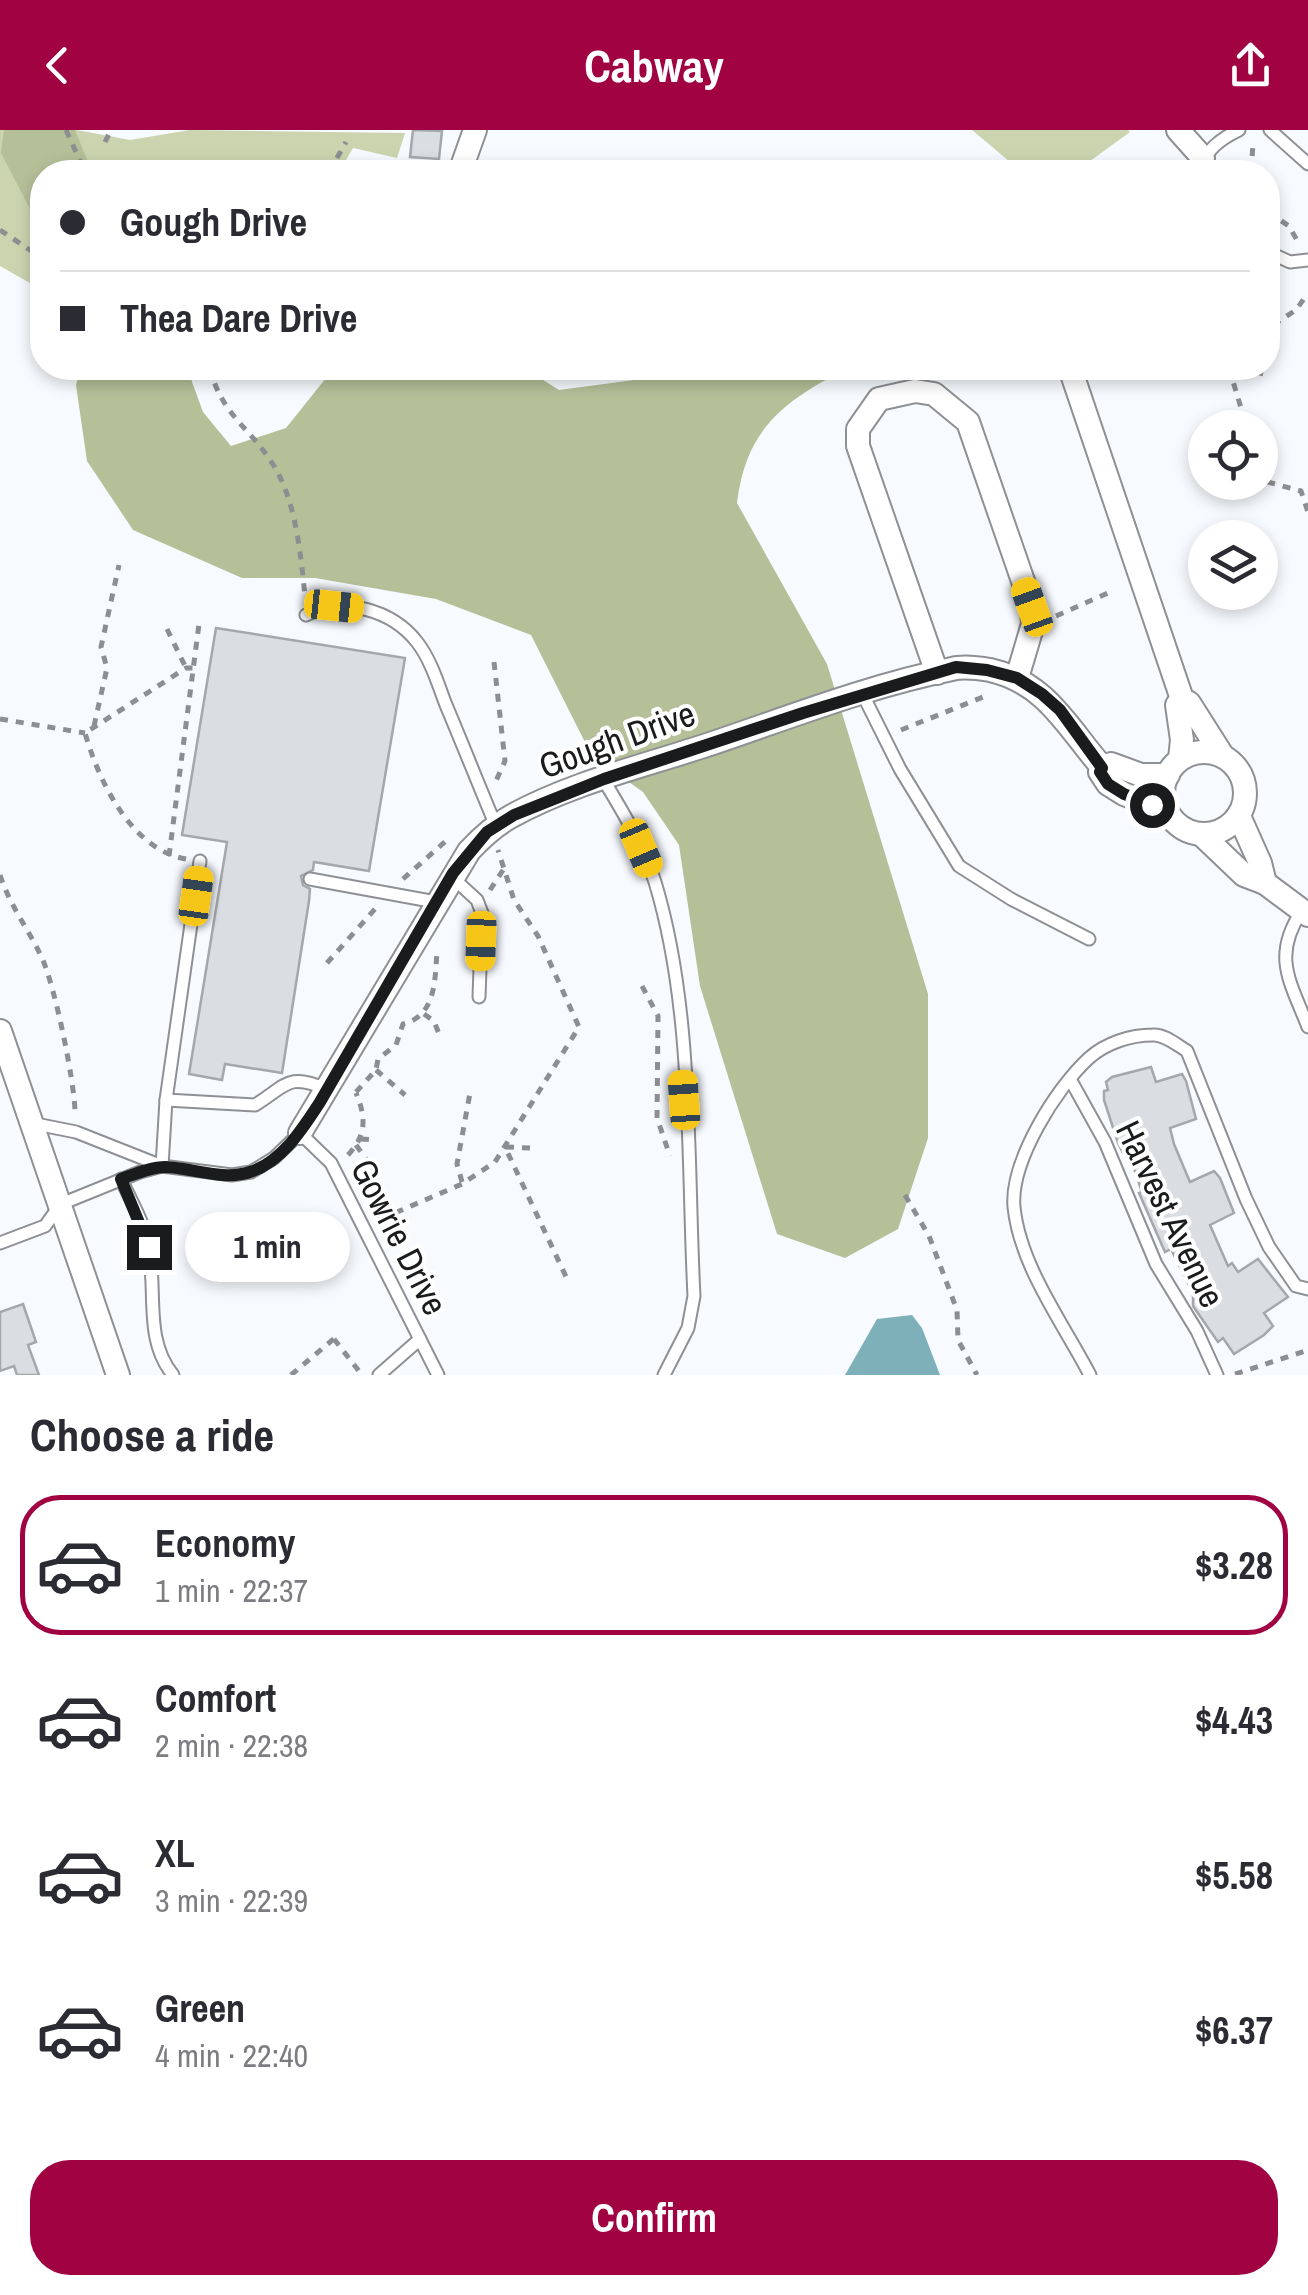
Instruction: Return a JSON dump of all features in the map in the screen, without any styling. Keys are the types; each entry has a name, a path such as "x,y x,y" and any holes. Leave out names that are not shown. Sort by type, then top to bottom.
{"street":[{"path":"464,160 475,130"},
{"path":"1178,130 1193,160"},
{"path":"1074,380 1182,700 1189,703 1222,755 1234,763 1246,788 1238,816 1216,833 1201,834"},
{"path":"937,673 858,446 858,428 879,399 914,392 934,394 951,406 968,422 978,444 1032,607 1033,624 1017,678"},
{"name":"Gough Drive","path":"300,1133 469,851 496,826 604,779 956,667 1017,678 1060,710 1102,768 1100,772 1108,784 1167,810"},
{"path":"1182,700 1177,705 1182,740 1163,797 1167,810 1175,822 1201,834 1244,875 1265,883 1304,913"},
{"path":"1102,768 1111,764 1140,775 1174,767 1194,752 1222,755"},
{"path":"1238,816 1265,883"},
{"path":"0,1031 4,1060 61,1204 118,1375"}],"lane":[{"path":"1204,160 1221,140 1240,130"},
{"path":"1270,130 1308,164"},
{"path":"1280,257 1290,262 1308,260"},
{"path":"306,615 334,606 355,608 383,615 408,632 427,657 496,826"},
{"path":"864,695 900,769 959,866 1010,899 1089,940"},
{"path":"604,779 628,818 654,878 674,965 694,1296 688,1328 664,1375"},
{"path":"31,1123 90,1136 162,1166 166,1100 200,861"},
{"path":"451,876 478,900 482,913 479,998"},
{"path":"310,880 436,902"},
{"path":"1304,913 1288,932 1283,963 1308,1027"},
{"path":"1090,1375 1020,1244 1014,1203 1019,1168 1038,1126 1090,1057 1118,1040 1157,1034 1187,1051 1269,1247 1296,1286 1308,1289"},
{"name":"Harvest Avenue","path":"1070,1079 1105,1142 1156,1264 1197,1331 1218,1375"},
{"path":"166,1100 254,1105 285,1082 333,1081"},
{"name":"Gough Drive","path":"0,1244 45,1226 61,1204 162,1166 232,1174 251,1172 274,1158 300,1133"},
{"name":"Gowrie Drive","path":"300,1133 322,1151 333,1167 438,1375"},
{"path":"121,1179 149,1247 154,1338 161,1360 173,1375"},
{"path":"379,1375 420,1339"}],"path":[{"path":"66,130 80,160"},
{"path":"106,142 111,130"},
{"path":"336,160 346,142"},
{"path":"1252,160 1253,144"},
{"path":"1280,220 1289,226 1298,242"},
{"path":"0,230 30,250"},
{"path":"1280,321 1296,310 1308,293"},
{"path":"214,380 220,400 265,453 284,486 302,572 306,615"},
{"path":"1232,380 1242,410"},
{"path":"1278,484 1301,490 1308,512"},
{"path":"94,727 107,668 101,647 120,565"},
{"path":"1044,615 1059,616 1108,594"},
{"path":"85,734 98,770 135,828 152,846 169,856 189,668 199,624"},
{"path":"167,628 189,668"},
{"path":"483,794 504,770 505,761 494,662"},
{"path":"0,719 85,734 189,668"},
{"path":"901,730 970,700 996,694"},
{"path":"478,900 490,890 504,867"},
{"path":"0,875 20,922 43,960 74,1083 75,1110"},
{"path":"356,1092 376,1070 378,1059 401,1038 403,1024 424,1014 435,990 438,942"},
{"path":"642,986 658,1016 657,1118 670,1154 671,1170"},
{"path":"424,1014 434,1022 441,1039"},
{"path":"376,1070 405,1095"},
{"path":"333,1081 356,1092"},
{"path":"333,1167 359,1142 364,1126 356,1092"},
{"path":"462,1184 456,1164 470,1093"},
{"path":"359,1142 374,1140"},
{"path":"359,1142 372,1167"},
{"path":"530,1148 505,1147 570,1283"},
{"path":"905,1195 928,1236 957,1310 958,1340 977,1375"},
{"path":"291,1375 335,1338 362,1375"},
{"path":"1230,1375 1308,1350"}],"green space":[{"path":"0,130 77,130 130,140 190,130 405,133 397,158 353,148 346,160 30,160 30,283 0,266"},
{"path":"4,130 75,130 87,160 30,160 30,209 1,153"},
{"path":"972,130 1130,132 1092,160 1008,160"},
{"path":"77,380 191,380 203,412 231,446 286,428 324,380 543,380 559,390 634,380 827,380 788,405 760,435 749,454 737,503 827,664 928,994 928,1138 898,1229 845,1258 777,1234 700,986 679,845 643,792 592,756 531,635 436,599 315,578 242,578 133,530 87,461"}],"water":[{"path":"912,1315 922,1328 940,1375 845,1375 877,1319"}],"building":[{"path":"413,130 442,131 439,159 410,157"},
{"path":"216,628 405,658 369,871 314,862 313,870 301,876 303,885 310,889 309,901 282,1073 225,1064 222,1080 189,1074 227,842 182,835"},
{"path":"1151,1067 1156,1082 1182,1074 1186,1081 1196,1119 1170,1128 1190,1182 1214,1171 1220,1178 1234,1213 1210,1225 1228,1266 1232,1263 1238,1272 1258,1259 1288,1297 1264,1313 1273,1326 1234,1354 1223,1338 1218,1342 1193,1306 1193,1294 1171,1249 1165,1252 1139,1193 1142,1192 1128,1151 1123,1153 1118,1143 1104,1100 1106,1082 1112,1077"},
{"path":"23,1304 36,1342 28,1345 39,1375 17,1375 14,1366 0,1371 0,1312"}],"route":[{"path":"149,1247 121,1179 162,1166 232,1174 251,1172 274,1158 300,1133 320,1102 453,873 487,832 514,815 604,779 956,667 1017,678 1042,694 1060,710 1102,768 1100,772 1108,784 1152,805"}]}
